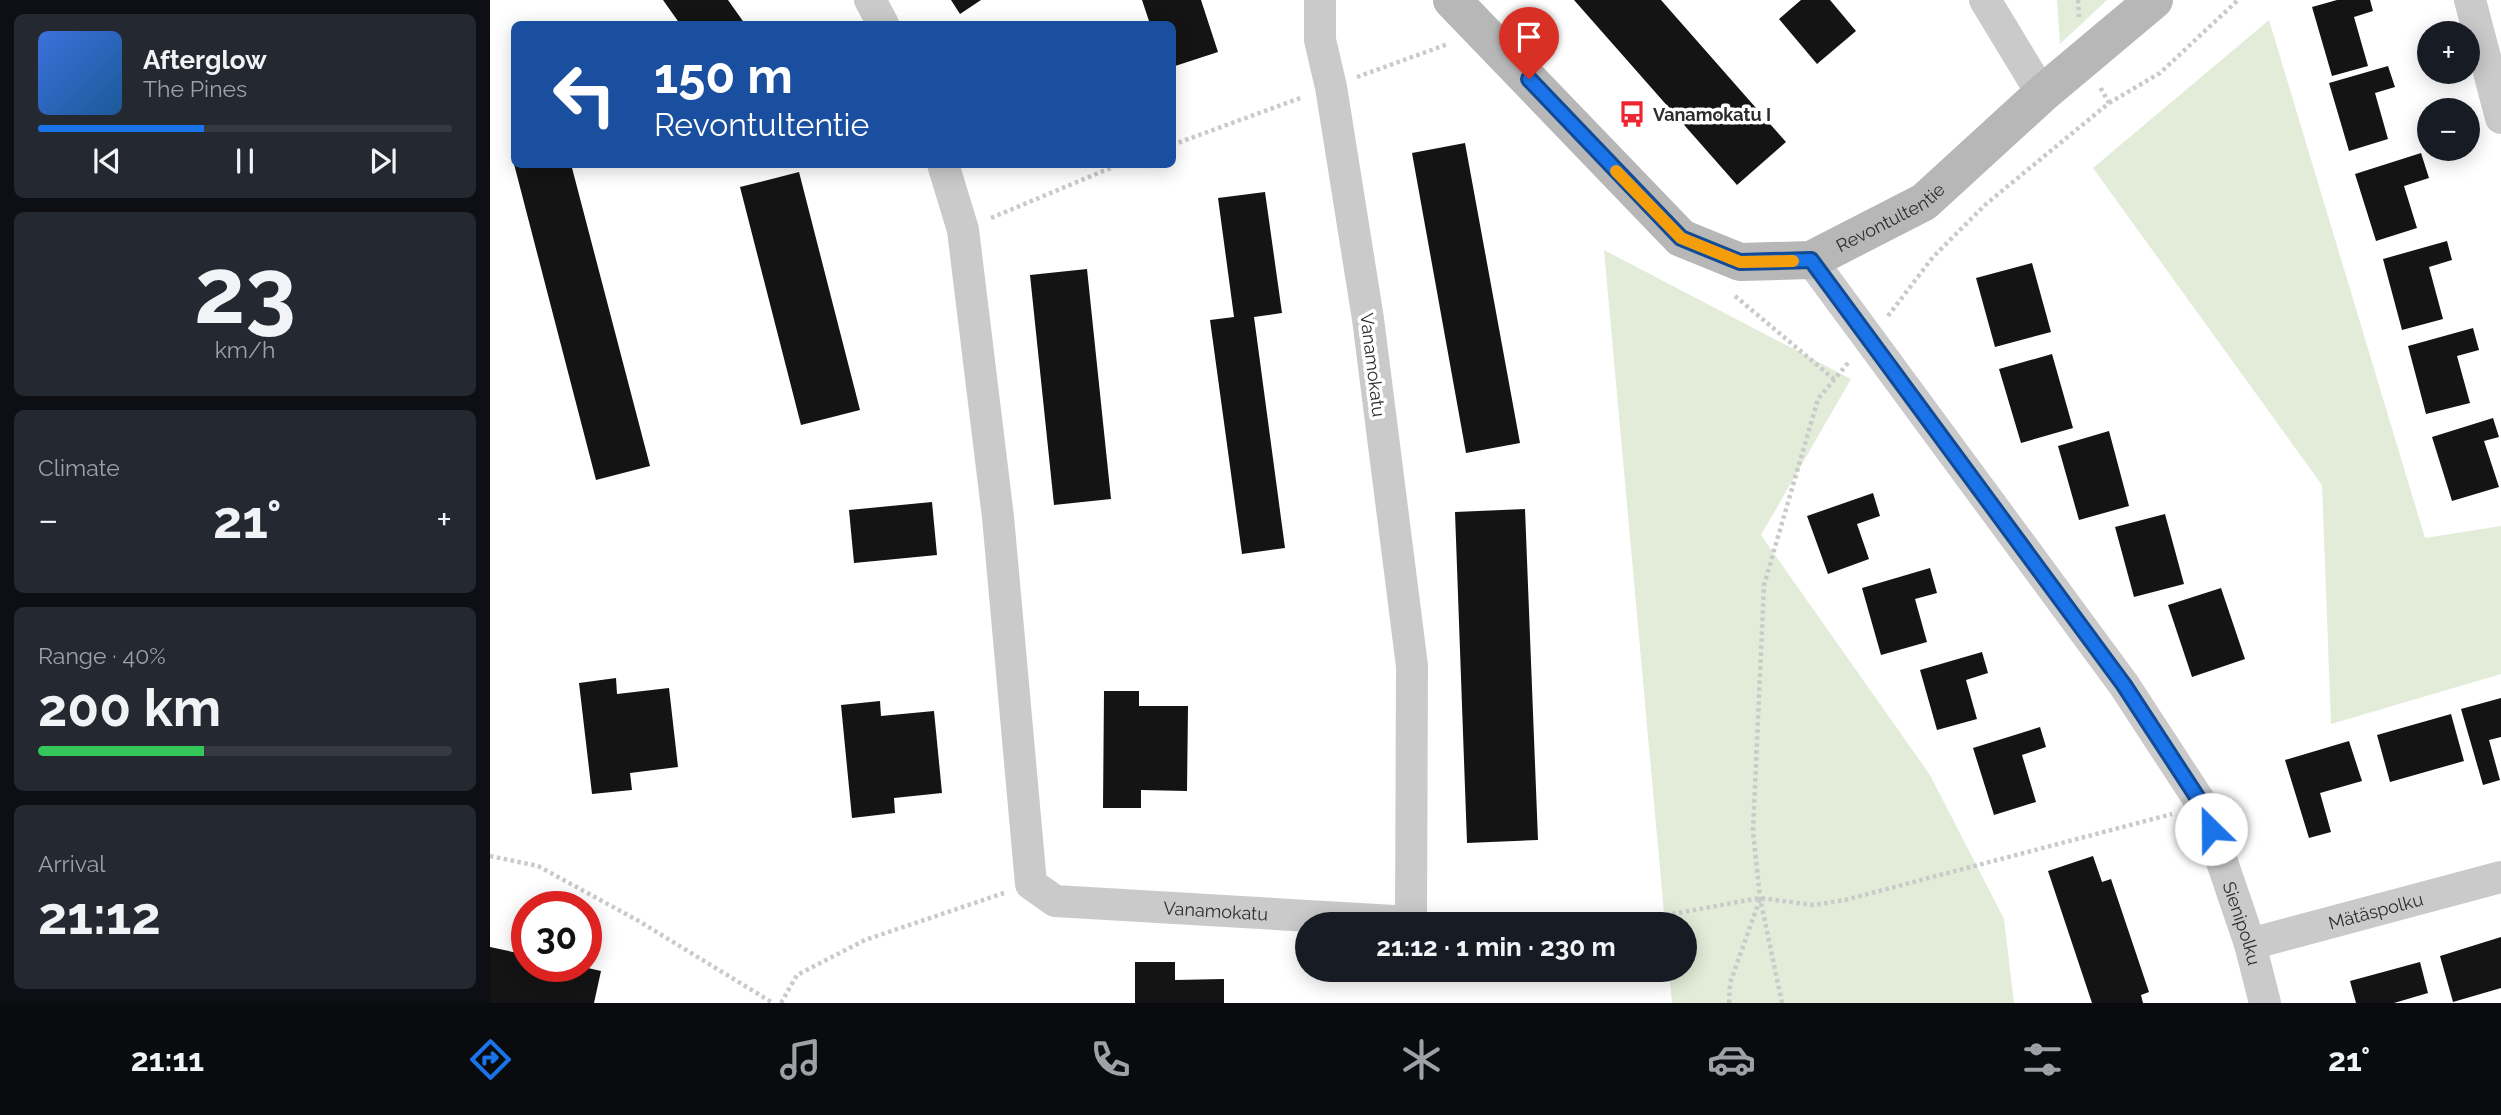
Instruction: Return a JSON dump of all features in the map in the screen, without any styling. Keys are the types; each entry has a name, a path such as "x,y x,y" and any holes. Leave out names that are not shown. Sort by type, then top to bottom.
{"street":[{"path":"870,0 881,21"},
{"name":"Vanamokatu","path":"1031,884 1055,901 1411,922 1412,666 1367,320 1331,87 1320,40 1320,0"},
{"name":"Revontultentie","path":"1452,0 1681,238 1740,262 1811,260 1924,202 2042,94 2154,0"},
{"path":"1985,0 2042,94"},
{"path":"2470,0 2501,118"},
{"path":"944,168 962,230 998,517 1031,884"},
{"name":"Sienipolku","path":"1811,260 1871,337 1943,442 2124,685 2203,806 2250,944 2265,1003"},
{"name":"Mätäspolku","path":"2250,944 2501,877"}],"path":[{"path":"2078,0 2082,60 2109,103"},
{"path":"1782,1003 1760,898 1753,831 1764,585 1818,399 1871,337 1933,257 1978,213 2109,103 2160,74 2238,0"},
{"path":"1176,144 1461,40"},
{"path":"962,230 1110,168"},
{"path":"1683,912 1760,898 1814,905 1845,900 2203,806"},
{"path":"490,856 538,866 637,920 773,1003"},
{"path":"781,1003 797,975 865,940 1031,884"},
{"path":"1729,1003 1730,983 1760,898"}],"green space":[{"path":"2057,0 2107,0 2060,44"},
{"path":"2269,20 2425,538 2501,526 2501,674 2331,724 2322,485 2093,168"},
{"path":"1604,250 1851,379 1761,535 1930,775 2004,919 2014,1003 1672,1003 1670,982 1697,982 1697,912 1664,912"}],"building":[{"path":"663,0 728,0 743,21 678,21"},
{"path":"951,0 981,0 960,14"},
{"path":"1142,0 1201,0 1218,52 1176,66 1176,21 1149,21"},
{"path":"1574,0 1661,0 1786,142 1737,185"},
{"path":"1801,0 1830,0 1856,31 1817,64 1779,19"},
{"path":"2337,0 2370,0 2373,11 2354,17 2368,66 2332,76 2312,7"},
{"path":"2388,66 2395,87 2375,93 2388,139 2349,151 2329,83"},
{"path":"1465,143 1520,443 1466,453 1412,153"},
{"path":"2417,154 2417,161 2424,161 2429,178 2404,186 2417,228 2376,241 2355,174"},
{"path":"515,168 572,168 650,466 596,480"},
{"path":"799,172 860,410 801,425 740,187"},
{"path":"1265,192 1282,313 1254,317 1285,548 1242,554 1210,320 1234,317 1218,198"},
{"path":"2447,241 2452,260 2429,267 2443,319 2402,330 2383,259"},
{"path":"2032,263 2051,332 1995,347 1976,278"},
{"path":"1087,269 1111,499 1054,505 1030,275"},
{"path":"2473,328 2479,350 2457,356 2470,403 2426,414 2408,346"},
{"path":"2052,354 2073,428 2021,443 1999,369"},
{"path":"2493,418 2499,437 2484,441 2499,487 2452,501 2432,437"},
{"path":"2109,431 2129,506 2079,520 2058,446"},
{"path":"1873,493 1880,516 1857,524 1869,559 1828,574 1807,516"},
{"path":"932,502 937,555 854,563 849,510"},
{"path":"1525,509 1538,840 1467,843 1455,512"},
{"path":"2165,514 2184,584 2134,597 2115,527"},
{"path":"1930,568 1937,593 1915,599 1927,642 1881,655 1862,588"},
{"path":"2221,588 2245,659 2192,677 2168,605"},
{"path":"1982,652 1988,673 1966,680 1977,719 1937,730 1920,670"},
{"path":"616,678 617,694 669,688 678,767 630,773 632,790 592,794 579,683"},
{"path":"1104,691 1139,691 1139,706 1188,706 1187,791 1141,790 1141,808 1103,808"},
{"path":"2501,698 2501,737 2489,740 2500,780 2483,785 2461,709"},
{"path":"880,701 881,716 934,711 942,793 894,798 895,813 852,818 841,705"},
{"path":"2451,714 2464,761 2390,782 2377,735"},
{"path":"2040,727 2046,747 2022,755 2036,802 1994,815 1973,748"},
{"path":"2349,741 2362,781 2320,793 2331,832 2309,838 2285,760"},
{"path":"2093,856 2102,882 2111,879 2149,992 2141,995 2143,1003 2092,1003 2048,871"},
{"path":"2501,937 2501,988 2453,1002 2440,956"},
{"path":"490,947 511,952 511,982 599,982 594,1003 490,1003"},
{"path":"1135,962 1175,962 1175,980 1224,979 1224,1003 1135,1003"},
{"path":"2420,962 2428,993 2394,1003 2356,1003 2350,981"}],"slow traffic":[{"path":"1616,171 1681,238 1740,262 1793,261"}],"place":[{"name":"Vanamokatu I","path":"1632,114"}],"route":[{"path":"1529,79 1681,238 1740,262 1811,260 1871,337 1895,376 2124,685 2203,806 2211,829"}]}
